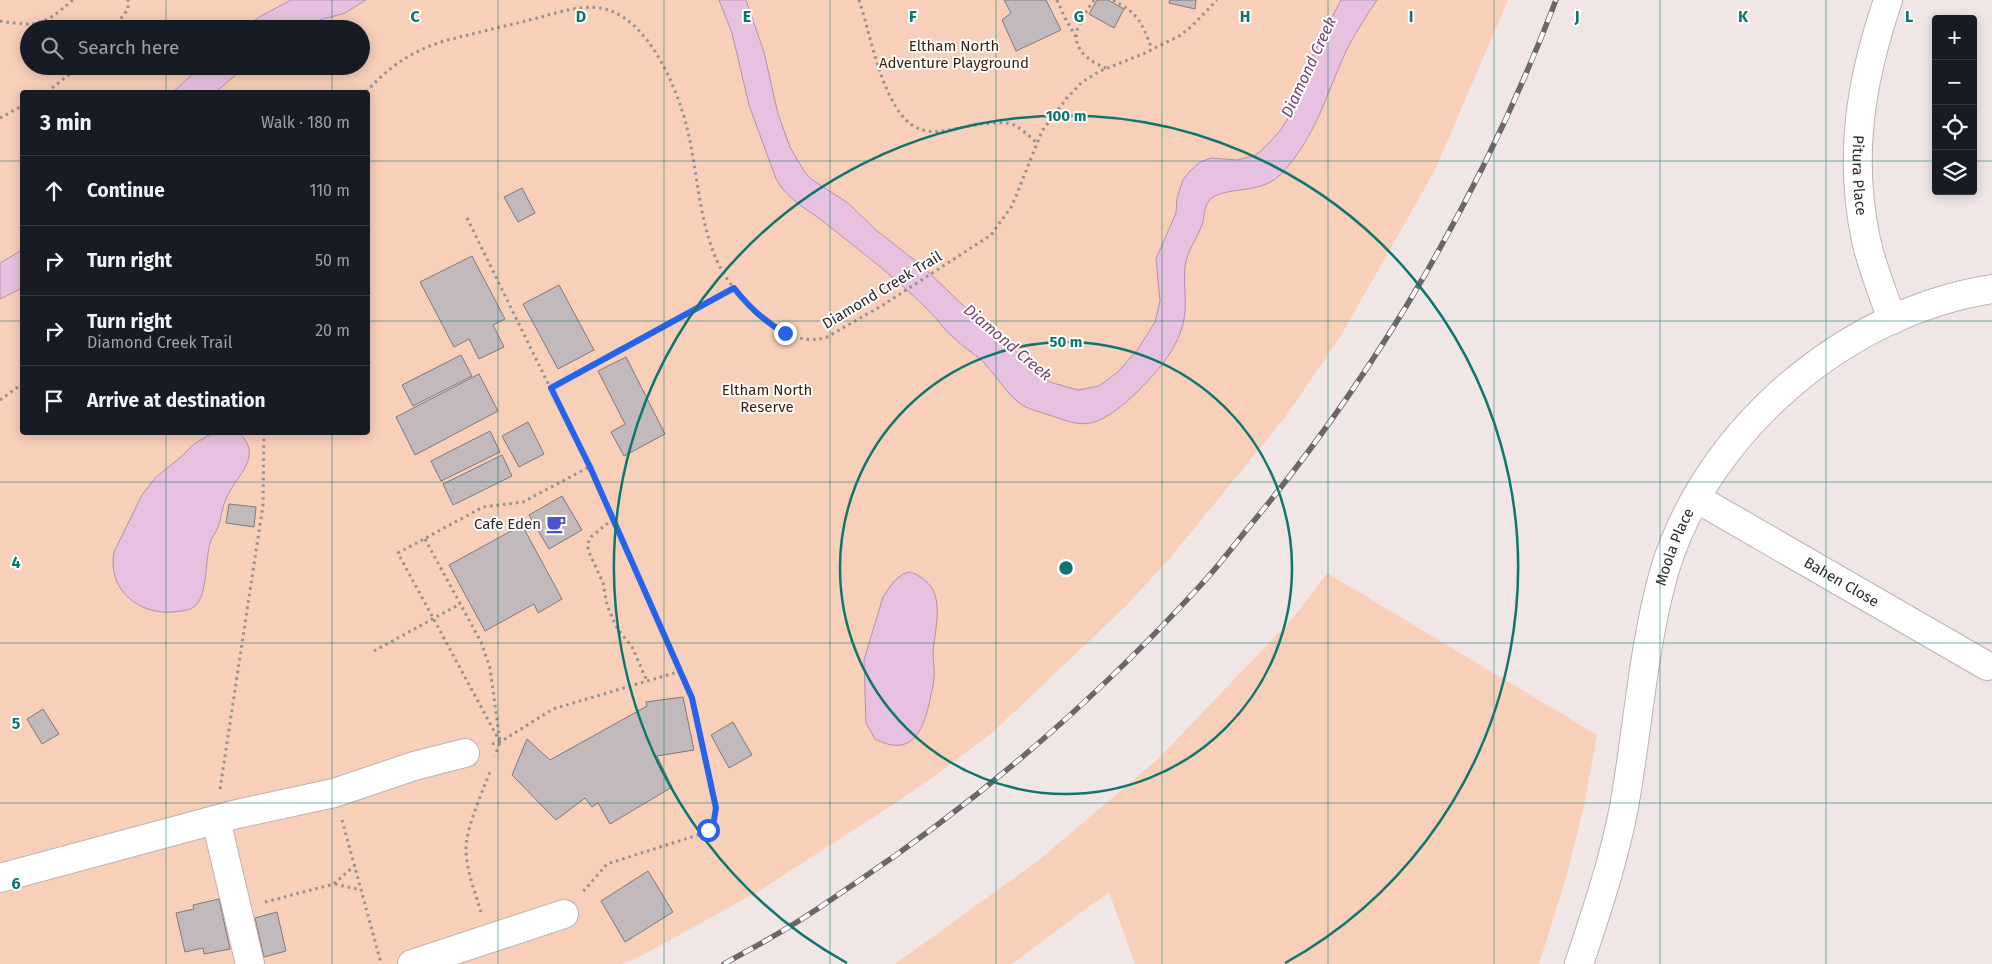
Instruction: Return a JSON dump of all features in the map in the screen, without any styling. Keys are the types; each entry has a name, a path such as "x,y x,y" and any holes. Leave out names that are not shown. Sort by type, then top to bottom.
{"street":[{"name":"Pitura Place","path":"1888,0 1869,64 1861,108 1857,148 1858,182 1866,239 1873,266 1892,320"},
{"name":"Moola Place","path":"1578,964 1611,862 1623,810 1659,594 1676,541 1696,498 1743,431 1781,392 1814,366 1846,344 1892,320 1949,298 1992,289"},
{"name":"Bahen Close","path":"1696,498 1987,666"},
{"path":"0,878 216,820 334,793 414,766 465,753"},
{"path":"216,820 250,964"},
{"path":"412,964 564,914"}],"path":[{"path":"44,20 57,14 73,0"},
{"path":"120,20 128,9 128,0"},
{"path":"859,0 891,98 901,115 914,127 920,130 938,132 977,124 1010,123 1036,142"},
{"path":"1057,0 1085,56 1094,64 1106,68"},
{"path":"1076,38 1077,30 1094,0"},
{"path":"1113,0 1129,9 1138,17 1152,49"},
{"name":"Diamond Creek Trail","path":"368,90 398,61 440,42 576,8 600,8 618,14 631,22 650,45 675,92 688,131 697,192 706,229 718,263 734,288 756,312 775,328 812,341 827,338 856,321 991,234 1012,206 1036,142 1049,119 1066,98 1082,82 1106,68 1152,49 1185,32 1218,0"},
{"path":"0,21 20,25"},
{"path":"50,90 69,75"},
{"path":"0,118 20,107"},
{"path":"467,218 590,467 681,671 692,698 714,800 715,814 711,825 704,833 607,864 564,914"},
{"path":"551,388 734,288"},
{"path":"0,400 20,385"},
{"path":"216,820 260,522 264,435"},
{"path":"500,742 398,553 483,507 526,501 590,467"},
{"path":"613,519 591,537 588,543 588,550 603,583 607,605 612,617 617,628 632,647 647,681"},
{"path":"425,539 480,642 487,659 500,742 469,832 466,849 468,866 489,938"},
{"path":"374,651 460,604"},
{"path":"500,742 554,709 681,671"},
{"path":"334,793 382,964"},
{"path":"237,910 334,884 355,865"},
{"path":"334,884 361,890"}],"green space":[{"name":"Eltham North Reserve","path":"0,0 1508,0 1435,170 1342,334 1286,416 1170,558 1125,607 994,731 946,768 894,804 759,891 641,956 622,964 0,964"},
{"path":"1327,573 1597,735 1584,806 1566,878 1539,964 1135,964 1109,892 1012,964 895,964 1039,860 1158,759 1293,618"}],"shaded area":[{"path":"291,0 366,0 345,13 320,20 255,20"},
{"path":"719,0 746,0 764,52 778,114 790,147 811,179 848,203 876,230 922,266 972,314 1011,346 1039,377 1078,390 1099,386 1118,372 1138,349 1155,322 1160,301 1156,259 1176,213 1177,198 1183,180 1200,162 1211,158 1237,160 1254,156 1262,150 1280,131 1291,114 1314,52 1341,0 1377,0 1347,49 1319,115 1303,146 1292,161 1271,182 1250,189 1219,194 1207,204 1201,228 1186,261 1183,324 1176,343 1165,361 1145,384 1122,405 1104,418 1085,424 1075,423 1029,409 1018,402 985,364 960,344 907,290 822,220 787,194 776,179 749,105 732,33"},
{"path":"191,75 236,75 218,90 175,90"},
{"path":"20,251 20,289 0,299 0,263"},
{"path":"241,435 249,450 249,458 226,499 218,528 210,545 202,593 195,606 190,609 173,612 160,612 148,609 137,604 120,588 115,577 113,565 114,552 142,495 156,477 193,445 207,436"},
{"path":"909,572 916,574 926,581 936,597 937,622 933,654 934,674 924,722 914,738 907,743 898,745 888,744 875,739 866,723 864,660 883,597 894,581"}],"building":[{"path":"1004,0 1046,0 1061,30 1016,51 1002,20 1011,13"},
{"path":"1097,0 1108,0 1124,9 1114,28 1089,14"},
{"path":"1170,0 1196,0 1195,9 1169,3"},
{"path":"522,188 535,213 518,222 504,197"},
{"path":"472,256 505,319 493,325 504,347 479,359 469,339 454,347 420,282"},
{"path":"559,285 594,350 558,369 523,304"},
{"path":"461,355 472,376 413,406 402,385"},
{"path":"626,357 665,434 624,456 611,432 625,424 598,371"},
{"path":"479,374 498,411 415,455 396,417"},
{"path":"528,422 544,454 519,467 502,436"},
{"path":"490,431 500,452 441,481 431,461"},
{"path":"502,455 512,476 453,505 443,484"},
{"path":"562,496 582,530 549,549 529,515"},
{"path":"229,504 256,507 254,527 226,523"},
{"path":"522,525 562,599 538,613 534,604 485,631 449,565"},
{"path":"683,697 694,750 657,756 672,787 610,824 598,803 592,807 585,798 556,820 512,775 527,739 550,760 647,706 646,702"},
{"path":"43,709 59,734 42,744 27,719"},
{"path":"733,722 752,755 729,768 711,735"},
{"path":"648,871 673,912 625,942 601,901"},
{"path":"219,899 230,949 204,954 203,948 185,952 176,913 194,909 193,905"},
{"path":"277,912 286,951 264,957 255,918"}],"railway":[{"path":"724,964 825,904 903,850 993,781 1078,708 1119,669 1159,629 1230,551 1296,468 1341,406 1384,342 1424,277 1496,141 1556,0"}],"place":[{"name":"Cafe Eden","path":"556,524"}],"route":[{"path":"708,830 714,820 716,808 692,698 590,467 551,388 734,288 756,312 775,328 785,333"}],"park label":[{"name":"Eltham North Adventure Playground","path":"954,54"}],"water label":[{"name":"Diamond Creek","path":"1308,67"},
{"name":"Diamond Creek","path":"1008,342"}]}
